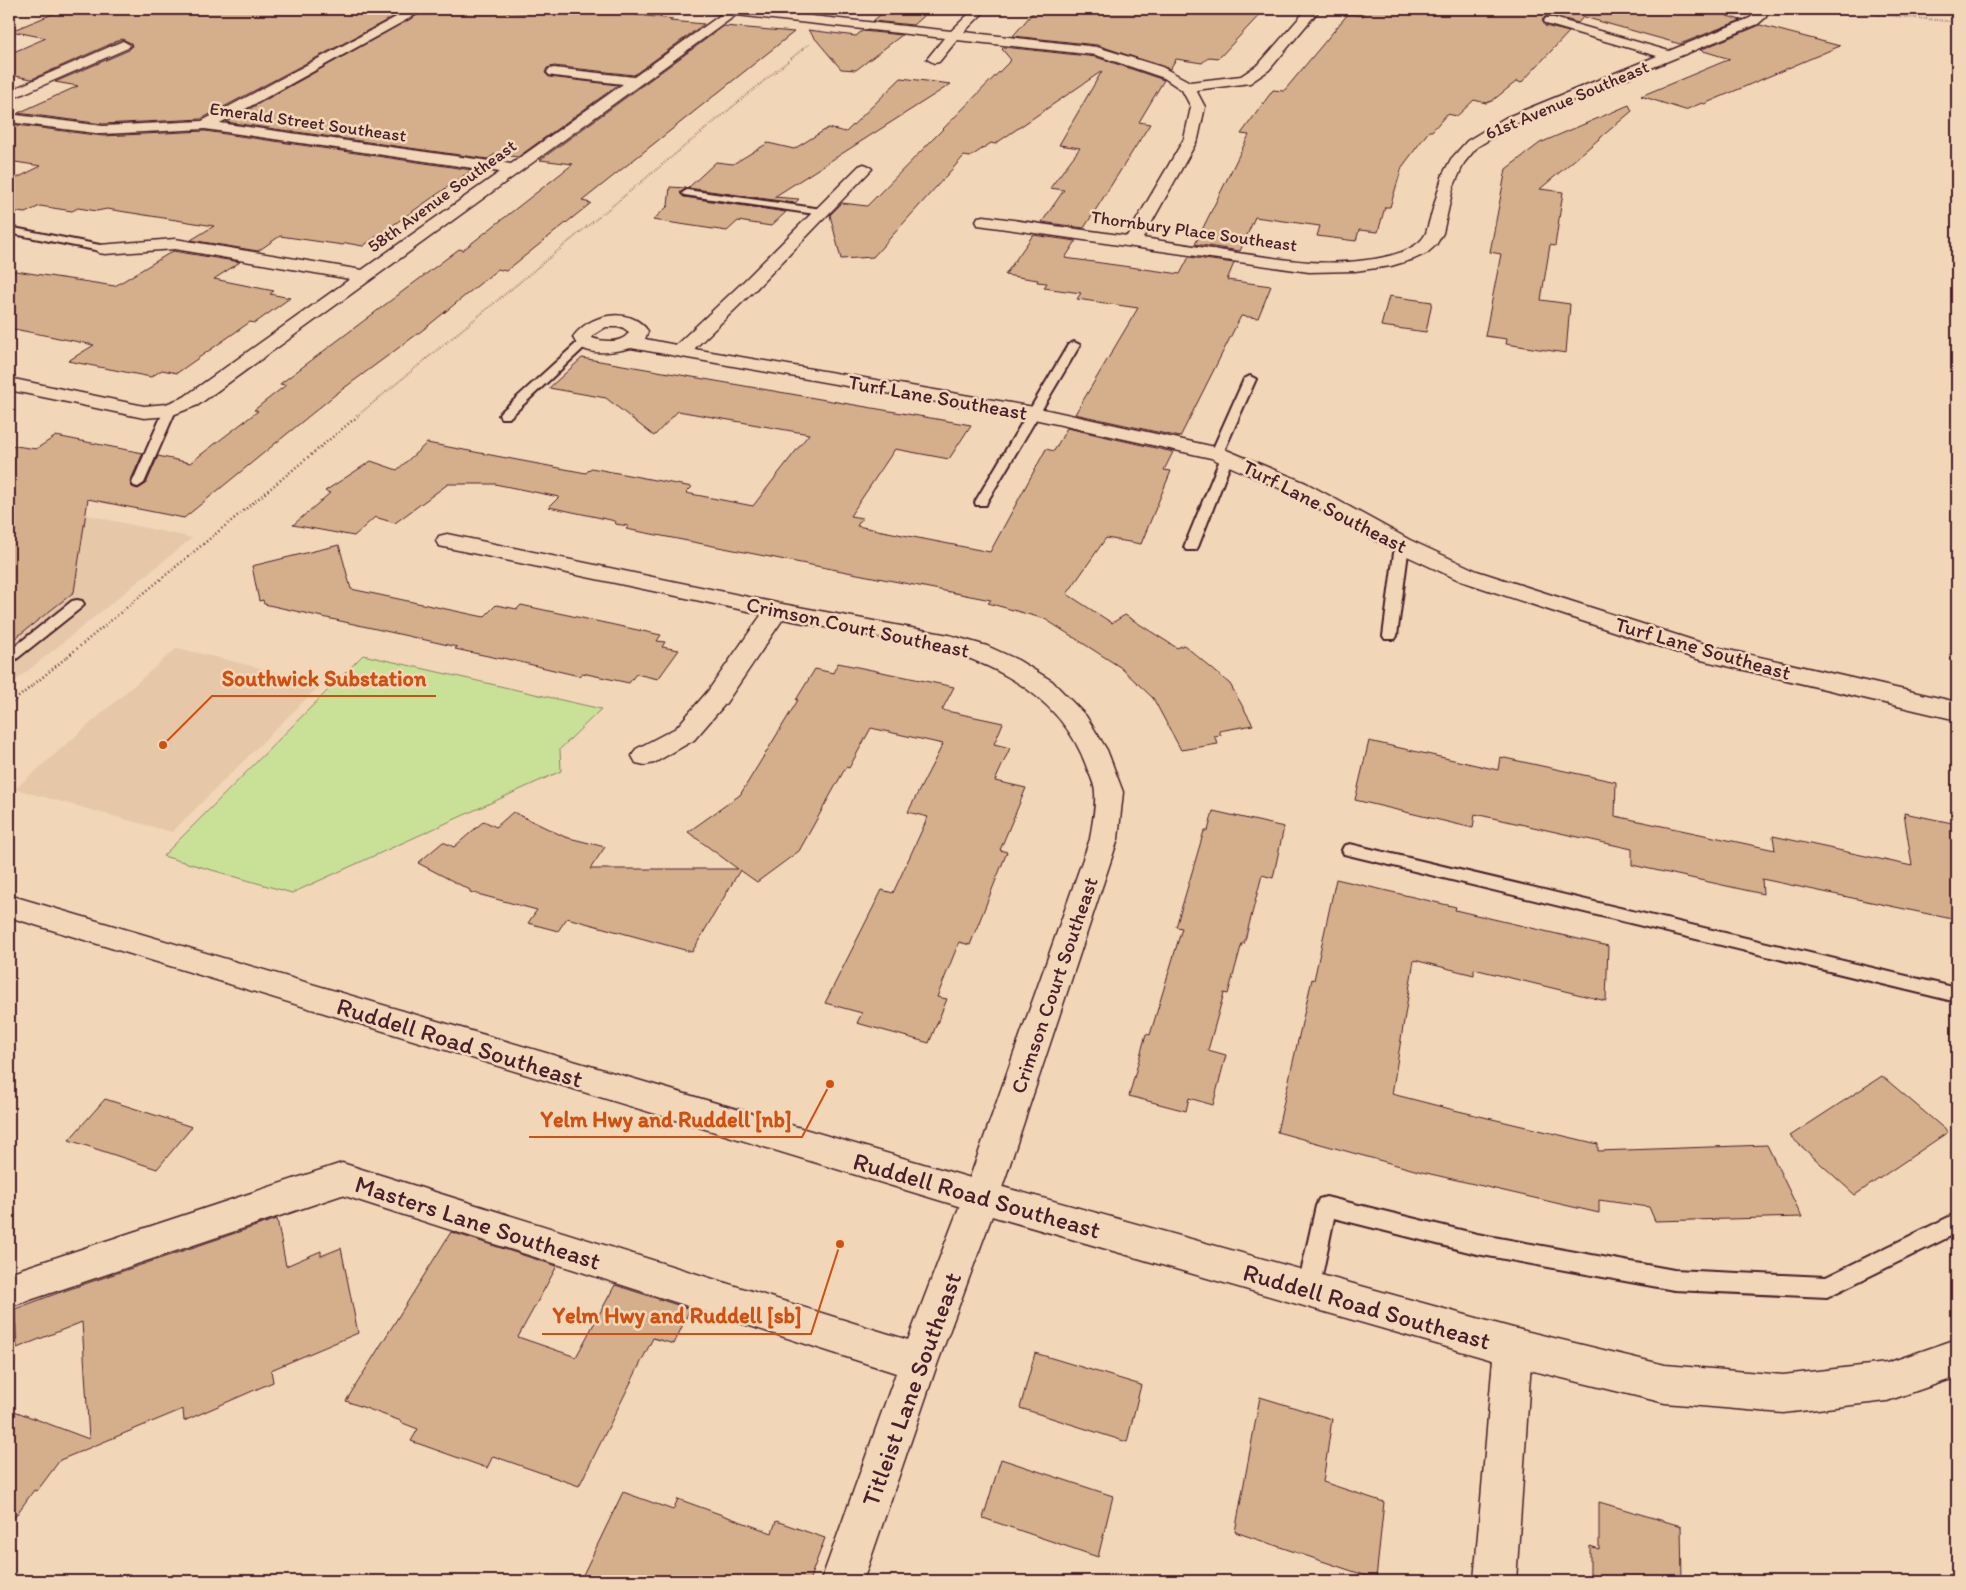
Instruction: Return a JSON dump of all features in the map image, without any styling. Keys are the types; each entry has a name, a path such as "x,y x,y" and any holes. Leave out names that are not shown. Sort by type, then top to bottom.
{"street":[{"path":"205,126 420,9"},
{"path":"715,9 1096,51 1144,66 1172,78 1187,87 1198,108 1191,139 1132,243"},
{"path":"934,59 954,35 981,9"},
{"path":"1187,87 1245,80 1264,67 1314,9"},
{"name":"61st Avenue Southeast","path":"1399,258 1417,252 1430,242 1442,197 1458,156 1485,133 1754,21 1762,14 1763,9"},
{"name":"58th Avenue Southeast","path":"9,384 144,412 170,410 192,401 734,11"},
{"path":"1550,21 1669,55"},
{"path":"9,96 123,45"},
{"path":"554,72 635,81"},
{"name":"Emerald Street Southeast","path":"9,118 103,130 205,126 512,169"},
{"path":"680,352 749,286 864,169"},
{"name":"Thornbury Place Southeast","path":"984,221 1310,268 1336,268 1385,262 1399,258"},
{"path":"105,249 175,244 365,276"},
{"path":"584,342 582,337 584,332 590,327 599,323 620,321 630,323 639,331 637,337 631,342"},
{"name":"Turf Lane Southeast","path":"584,342 600,348 631,342 1034,413 1222,455 1298,488 1402,545 1469,576 1706,653 1957,711"},
{"name":"Crimson Court Southeast","path":"447,541 777,610 949,643 978,652 1009,666 1043,687 1077,722 1094,750 1109,792 1104,838 980,1197"},
{"path":"645,756 685,734 717,697 777,610"},
{"name":"Ruddell Road Southeast","path":"16,911 980,1197 1513,1346 1665,1384 1783,1394 1887,1382 1957,1358"},
{"name":"Masters Lane Southeast","path":"9,1290 342,1179 919,1362"},
{"name":"Titleist Lane Southeast","path":"842,1581 919,1362 980,1197"},
{"path":"1495,1581 1513,1346"}],"lane":[{"path":"688,193 822,212"},
{"path":"9,230 105,249"},
{"path":"504,415 584,342"},
{"path":"980,502 1074,345"},
{"path":"1191,547 1250,378"},
{"path":"138,483 170,410"},
{"path":"1390,636 1402,545"},
{"path":"9,658 77,604"},
{"path":"1350,850 1957,995"},
{"path":"1308,1290 1326,1206 1477,1244 1674,1280 1827,1288 1957,1223"}],"path":[{"path":"1822,9 1957,22"},
{"path":"9,705 813,41"}],"shaded area":[{"path":"9,498 192,538 9,686"},
{"path":"177,648 322,683 172,832 15,789"}],"green space":[{"path":"363,655 601,709 560,749 561,771 292,893 163,856"}],"building":[{"path":"65,9 408,9 201,119 103,124 18,113 78,86 55,82 129,50 132,46 131,43 122,39 32,79 9,75 9,54 46,38 11,31"},
{"path":"428,9 467,9 525,13 530,9 585,9 704,24 634,75 554,66 547,68 545,73 549,77 618,85 518,157 495,154 488,159 226,122"},
{"path":"887,9 931,9 913,25 873,21"},
{"path":"1036,9 1265,9 1219,58 1209,57 1202,63 1176,59 1170,69 1097,45 1013,36"},
{"path":"1363,9 1728,9 1727,16 1741,20 1680,44 1584,16 1578,23 1555,16 1546,16 1542,20 1545,26 1569,32 1521,83 1517,81 1492,101 1486,103 1474,100 1457,116 1447,114 1432,131 1429,131 1402,167 1390,207 1385,207 1378,232 1359,230 1356,241 1317,236 1320,226 1255,217 1240,251 1195,244 1249,135 1241,134 1273,90 1284,91 1348,14 1363,16"},
{"path":"1760,25 1840,46 1704,104 1702,103 1685,110 1641,96 1730,59 1700,50"},
{"path":"724,26 794,32 582,201 591,203 506,271 498,269 424,329 336,394 184,518 88,499 74,592 9,643 9,445 36,449 56,436 143,453 130,482 132,487 138,489 146,484 158,456 190,463 258,411 254,410 286,385 280,384 459,249 463,250 573,164 540,160"},
{"path":"808,30 856,36 862,31 902,35 856,70 841,69"},
{"path":"1004,47 1096,57 1164,80 1139,122 1150,124 1084,228 1042,222 1064,190 1050,188 1080,148 1059,145 1102,71 995,144 991,143 970,157 964,156 873,257 841,259 830,215 842,203 867,206 1011,60 1002,49"},
{"path":"901,78 951,84 774,197 799,199 795,203 688,188 716,162 733,164 768,143 794,149 828,128 846,132"},
{"path":"1629,105 1632,111 1540,189 1563,192 1555,246 1550,245 1541,300 1570,304 1566,353 1506,344 1507,339 1485,336 1501,254 1490,252 1506,169 1540,143"},
{"path":"9,124 103,136 205,131 472,170 363,246 280,236 258,251 191,240 214,226 107,209 97,211 78,208 72,211 40,206 25,213 9,211 9,182 41,166 9,161"},
{"path":"670,187 686,188 680,193 684,197 786,212 771,226 738,221 727,231 653,220 668,206"},
{"path":"1033,235 1076,241 1065,258 1180,274 1189,257 1234,263 1227,280 1271,286 1258,318 1241,316 1180,437 1075,414 1138,308 1077,299 1081,293 1044,288 1047,283 1005,275"},
{"path":"173,251 240,262 214,279 274,291 270,294 290,298 255,323 250,322 177,373 162,370 151,377 68,361 94,345 9,328 9,270 115,286"},
{"path":"1389,296 1432,302 1426,332 1381,326"},
{"path":"582,358 971,425 949,459 895,449 850,516 862,518 857,526 990,552 1046,449 1054,451 1067,428 1173,452 1164,470 1171,471 1141,544 1106,538 1067,594 1112,623 1125,615 1177,648 1184,645 1230,684 1253,725 1219,731 1221,735 1214,736 1218,744 1181,750 1153,698 1120,667 1045,619 988,603 991,600 626,529 629,526 615,524 616,522 611,520 549,507 559,497 495,484 448,484 395,523 375,517 354,536 293,525 330,493 325,491 371,461 397,470 427,443 586,473 591,468 692,487 686,493 753,506 809,434 678,411 654,436 606,398 549,388"},
{"path":"339,545 351,589 484,617 496,605 517,609 521,605 661,635 657,641 665,642 662,647 679,650 658,679 636,674 629,683 582,673 579,676 455,649 457,647 264,604 263,600 259,601 252,566"},
{"path":"838,663 954,687 942,710 1003,723 994,744 1010,748 995,781 1026,788 1000,850 1007,852 970,945 959,942 937,997 947,999 929,1043 857,1023 862,1013 825,1003 882,890 893,893 928,817 908,812 943,744 871,728 849,768 846,767 799,851 757,882 740,870 692,952 567,918 558,931 528,923 537,910 470,892 470,890 418,863 443,842 454,847 484,821 496,827 513,812 565,837 605,847 590,869 738,869 688,832 740,795 815,669 833,673"},
{"path":"1369,741 1498,770 1500,757 1616,782 1615,816 1775,850 1773,836 1912,866 1904,813 1957,824 1957,920 1762,879 1763,894 1632,865 1632,849 1475,814 1473,828 1355,800"},
{"path":"1213,811 1284,827 1273,878 1262,875 1244,944 1242,943 1228,994 1224,993 1208,1050 1226,1055 1213,1105 1189,1098 1186,1111 1129,1096 1146,1034 1150,1035 1182,928 1176,927 1204,831 1208,831"},
{"path":"1336,879 1456,907 1455,910 1608,946 1606,1001 1474,969 1474,975 1414,960 1392,1094 1598,1144 1598,1151 1767,1145 1802,1217 1655,1221 1649,1207 1599,1200 1599,1213 1422,1172 1277,1132 1312,979 1314,980"},
{"path":"1882,1076 1948,1132 1855,1195 1790,1136"},
{"path":"105,1099 192,1127 157,1169 69,1140"},
{"path":"277,1219 286,1266 321,1251 321,1256 341,1248 358,1333 271,1370 273,1382 184,1421 183,1409 60,1460 37,1491 34,1490 9,1525 9,1409 89,1439 82,1322 17,1348 15,1309"},
{"path":"451,1232 557,1266 518,1337 576,1357 615,1285 690,1309 674,1344 653,1338 579,1486 493,1456 487,1468 411,1441 418,1429 346,1401"},
{"path":"1035,1353 1141,1385 1127,1442 1020,1408"},
{"path":"1260,1397 1332,1419 1323,1482 1384,1502 1376,1579 1235,1532"},
{"path":"1001,1459 1113,1496 1098,1557 983,1518"},
{"path":"623,1492 673,1510 678,1499 772,1533 776,1521 825,1538 809,1581 580,1581"},
{"path":"1599,1502 1681,1526 1682,1581 1590,1581 1590,1546 1599,1549"}],"place":[{"name":"Southwick Substation","path":"163,745"},
{"name":"Yelm Hwy and Ruddell [nb]","path":"830,1084"},
{"name":"Yelm Hwy and Ruddell [sb]","path":"840,1244"}]}
